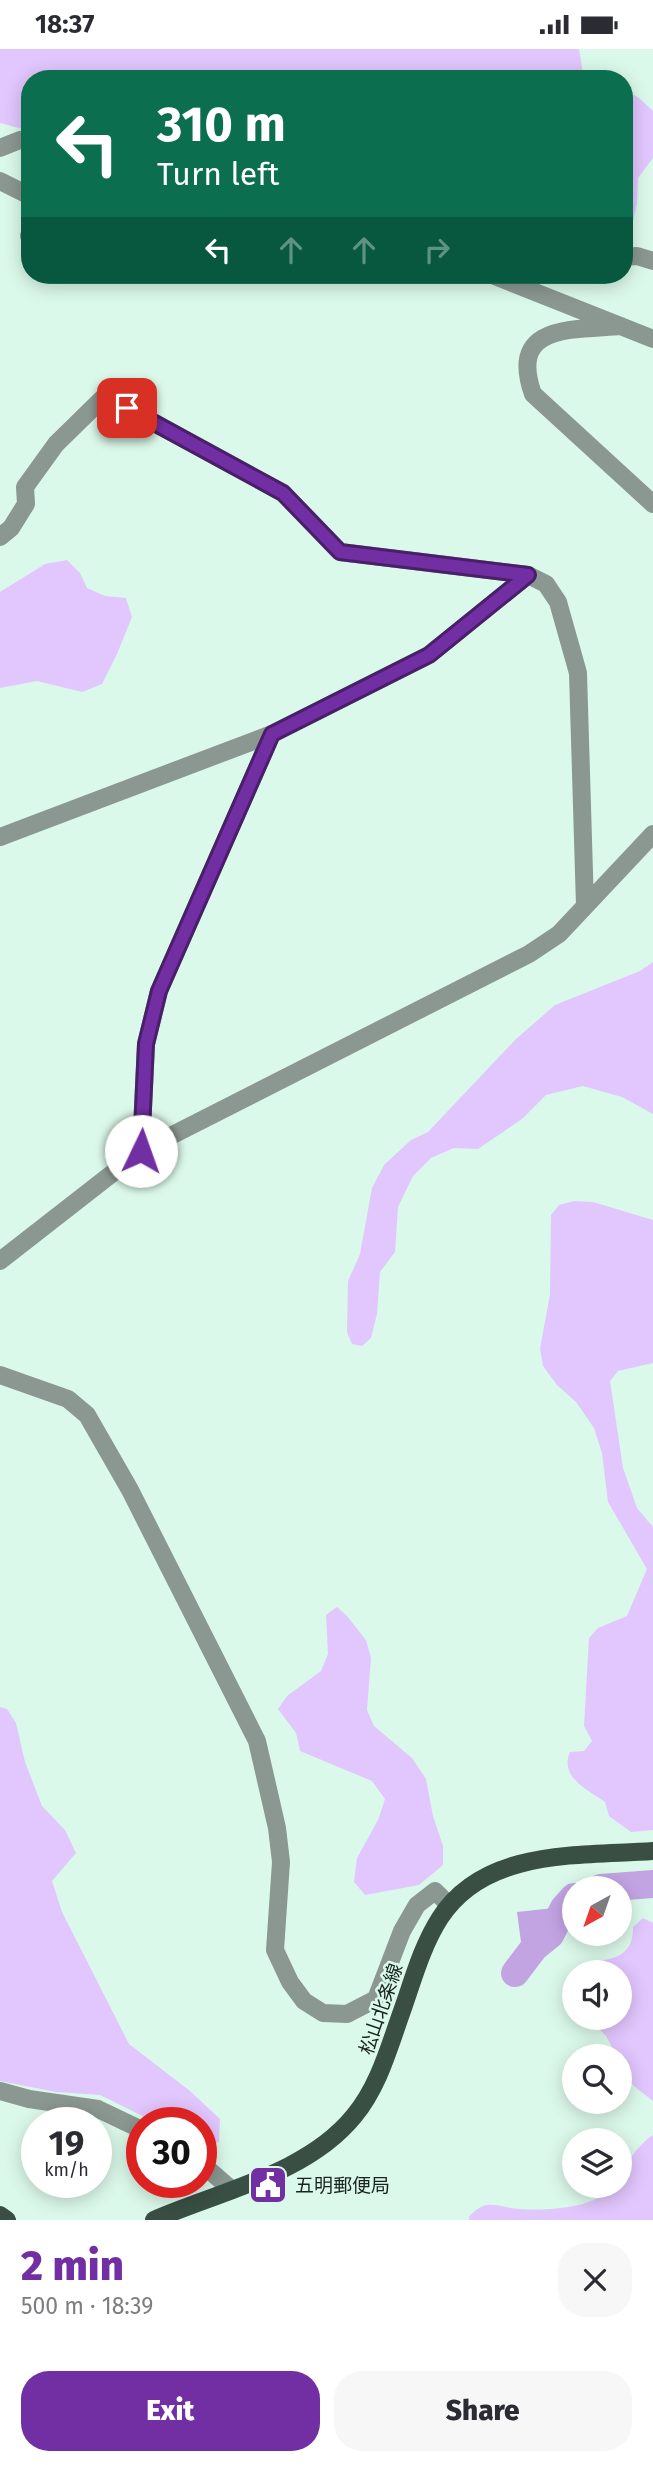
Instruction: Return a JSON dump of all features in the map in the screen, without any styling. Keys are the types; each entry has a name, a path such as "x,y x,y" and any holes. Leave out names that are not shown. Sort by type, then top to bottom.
{"main road":[{"name":"松山北条線","path":"154,2220 232,2190 312,2153 354,2117 381,2071 420,1961 436,1926 450,1905 483,1877 526,1861 653,1851"},
{"path":"0,2215 7,2220"}],"street":[{"path":"0,148 21,140"},
{"path":"0,181 21,192"},
{"path":"633,256 653,261"},
{"path":"515,284 651,335"},
{"path":"621,326 549,334 534,347 526,359 527,375 533,394 653,504"},
{"path":"0,537 11,528 26,504 25,487 56,444 105,396 283,493 340,552 528,575 546,584 558,602 578,673 584,907"},
{"path":"0,837 272,734 429,655 528,575"},
{"path":"141,1151 146,1044 159,991 272,734"},
{"path":"0,1261 141,1151 529,954 559,934 653,834"},
{"path":"0,1375 68,1398 87,1415 130,1490 257,1741 277,1828 281,1862 275,1950 290,1982 304,2001 323,2013 347,2014 376,1999 402,1931 417,1905 435,1891 450,1905"},
{"path":"0,2091 29,2099 98,2109 126,2122"},
{"path":"217,2177 232,2190"}],"shaded area":[{"path":"0,49 579,49 582,70 21,70 21,129 0,123"},
{"path":"633,95 653,111 653,158 638,178 633,220"},
{"path":"67,560 80,573 87,588 105,596 126,598 132,617 102,684 82,692 37,681 0,688 0,592 45,564"},
{"path":"653,962 653,1114 622,1097 583,1086 546,1095 522,1119 478,1149 454,1148 431,1158 413,1176 398,1207 395,1252 380,1272 377,1314 371,1338 362,1346 352,1344 347,1332 348,1281 360,1254 372,1188 384,1165 411,1140 428,1132 516,1039 555,1005 640,971"},
{"path":"574,1201 593,1202 653,1220 653,1363 618,1371 610,1381 623,1468 637,1508 653,1527 653,1830 631,1832 609,1816 605,1802 577,1782 568,1769 570,1752 584,1751 592,1741 584,1726 589,1638 598,1628 627,1616 647,1569 608,1502 602,1453 594,1428 576,1402 557,1385 543,1366 540,1349 550,1294 551,1215 559,1205"},
{"path":"337,1607 366,1640 371,1658 367,1710 374,1726 412,1758 426,1779 433,1816 443,1846 443,1865 419,1885 365,1895 354,1882 357,1858 378,1820 385,1799 372,1781 300,1751 296,1733 278,1709 287,1696 321,1671 328,1654 326,1615"},
{"path":"0,1707 7,1709 16,1723 25,1762 42,1806 65,1830 76,1853 52,1881 62,1912 129,2044 207,2107 126,2108 100,2095 56,2092 0,2081"},
{"path":"554,1908 549,1924 535,1940 521,1942 517,1912"},
{"path":"643,1918 653,1923 653,2101 632,2083 632,2044 610,2044 600,2030 632,2030 632,1960 605,1960 616,1957 632,1946 633,1927"},
{"path":"217,2116 220,2119 217,2143"},
{"path":"653,2135 653,2220 469,2220 475,2211 487,2205 544,2209 571,2206 598,2198 632,2198 632,2156"}],"waterway":[{"path":"632,1886 653,1884"},
{"path":"515,1973 534,1948 550,1935 562,1912"}],"place":[{"name":"五明郵便局","path":"268,2185"}],"route":[{"path":"127,408 283,493 340,552 528,575 429,655 272,734 159,991 146,1044 141,1151"}]}
